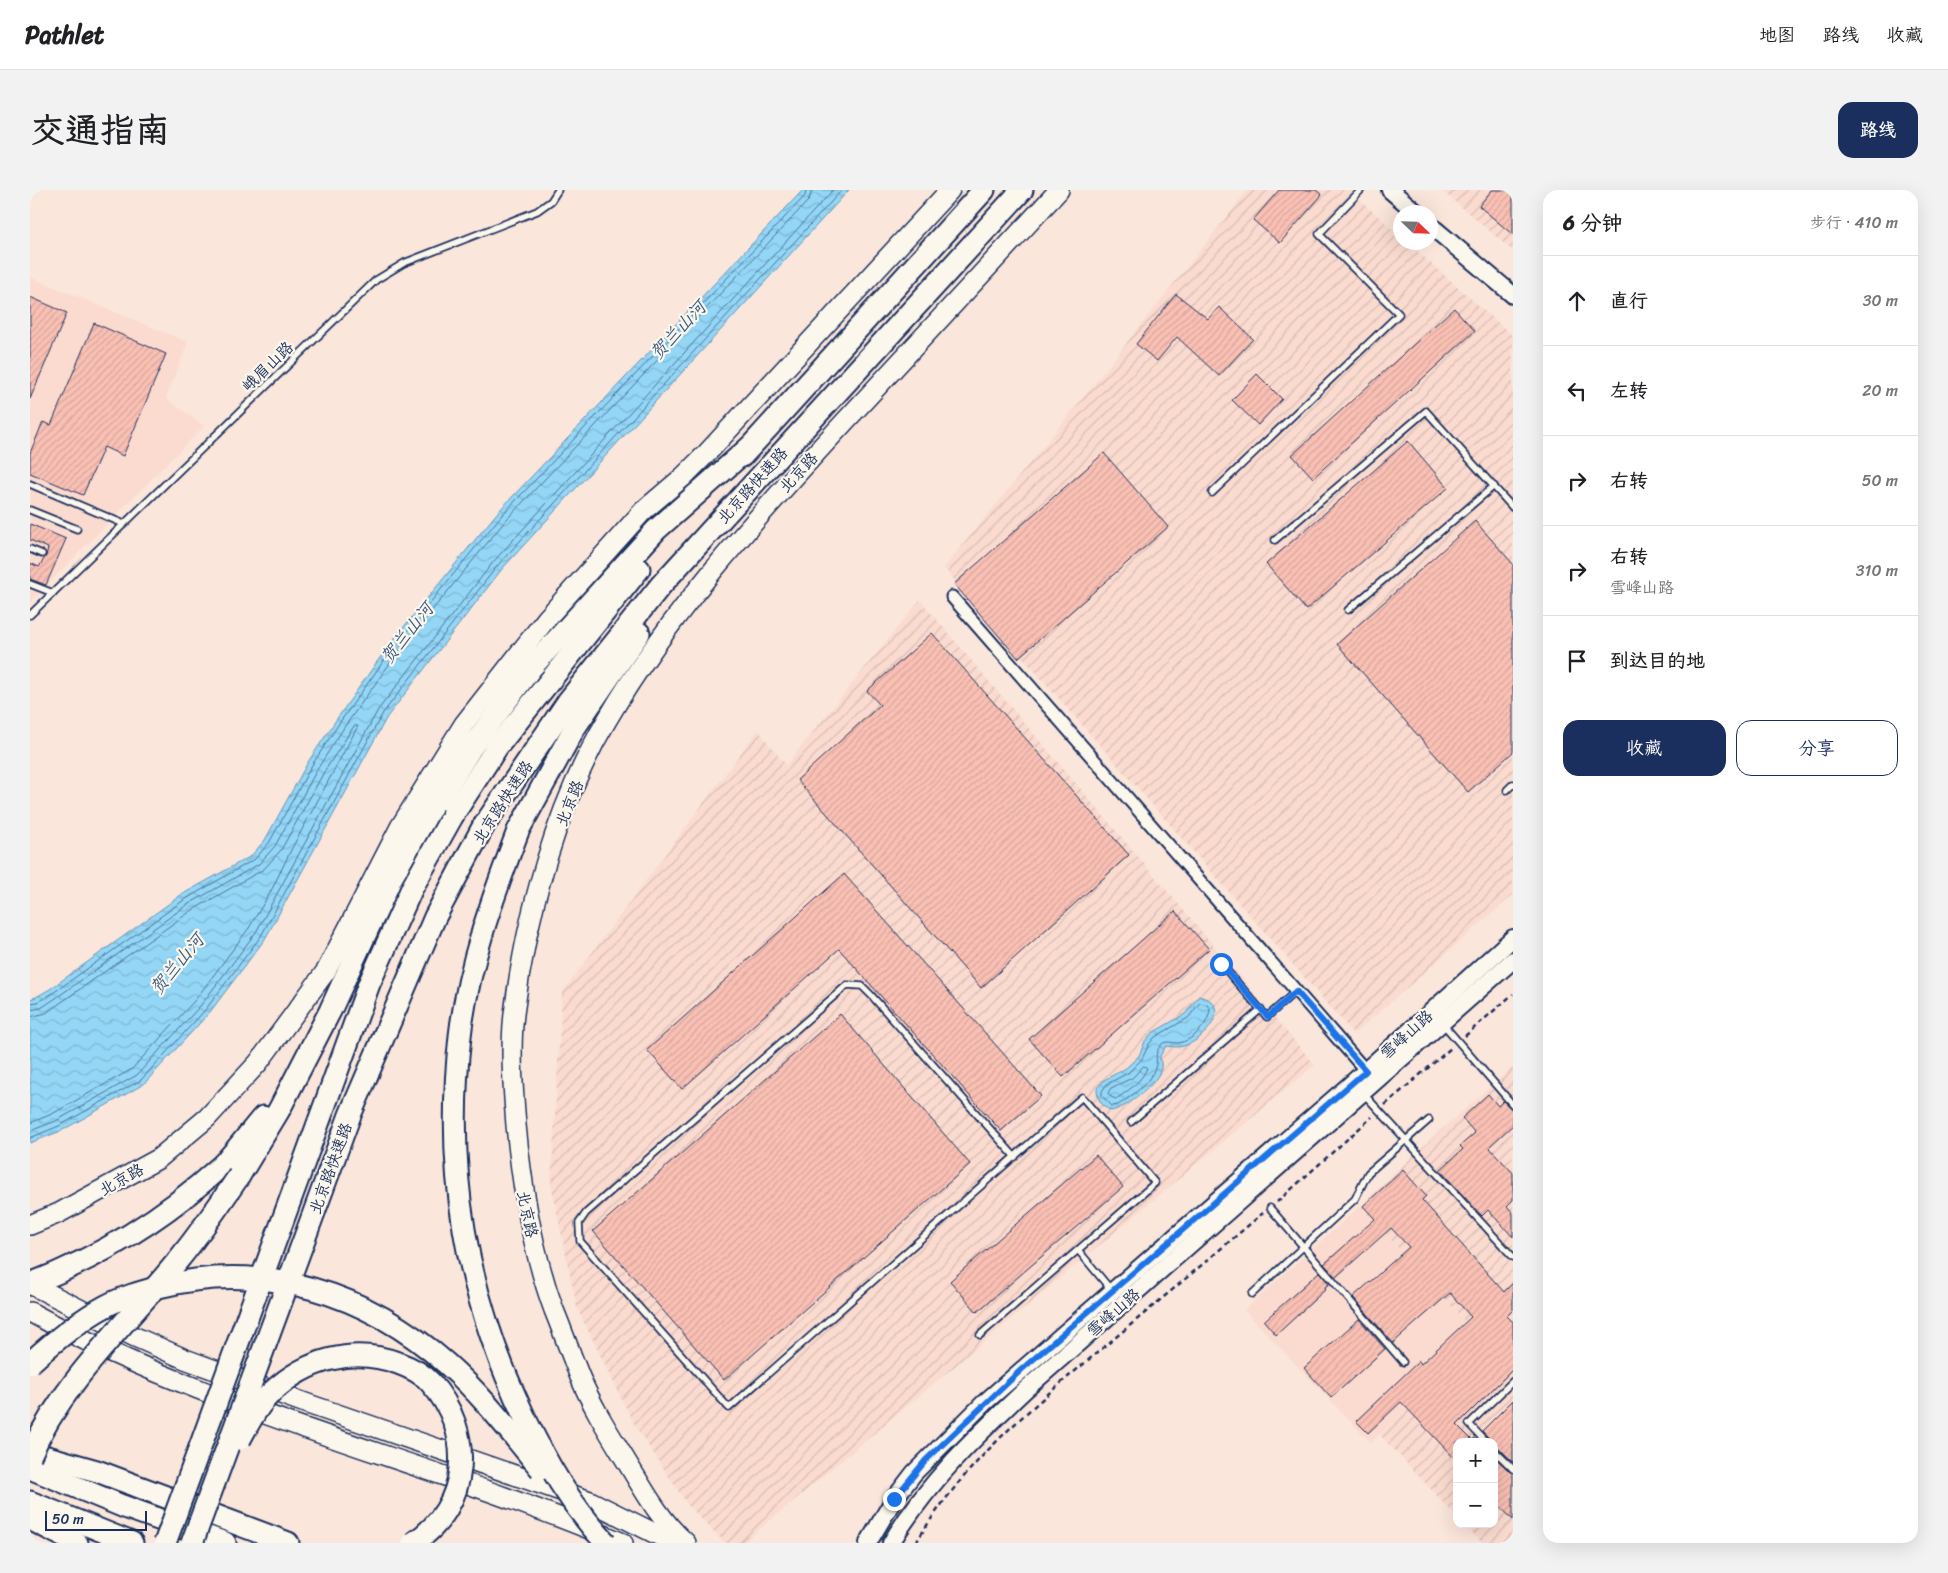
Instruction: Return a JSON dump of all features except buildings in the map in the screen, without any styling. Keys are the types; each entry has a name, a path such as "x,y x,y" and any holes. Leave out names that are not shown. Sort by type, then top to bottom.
{"highway":[{"name":"北京路快速路","path":"165,1543 369,984 412,888 452,814 497,747 658,545 751,446 984,190"},
{"name":"北京路快速路","path":"192,1543 350,1115 435,918 484,827 569,700 661,585 1022,190"},
{"path":"30,1456 54,1412 116,1332 178,1260 239,1176 279,1110 330,1011 370,924 415,838 471,748 531,668 656,530 751,446"},
{"path":"580,1514 541,1451 502,1368 477,1292 463,1228 456,1168 455,1096 460,1034 470,982 498,884 518,831 575,727 638,634 726,513"},
{"path":"30,1284 63,1271 134,1234 222,1165 267,1112 330,1011"},
{"path":"30,1363 58,1338 105,1306 130,1295 185,1281 247,1277 272,1279 324,1291 355,1303 400,1328 447,1364 481,1398 606,1543"},
{"path":"208,1499 252,1417 271,1393 290,1378 320,1362 351,1354 382,1357 408,1366 429,1381 446,1402 457,1428 461,1454 455,1490 448,1508 435,1526 413,1543"},
{"path":"30,1452 97,1471 288,1543"},
{"path":"30,1468 122,1506 225,1543"},
{"path":"30,1502 132,1543"},
{"path":"30,1519 77,1543"}],"main road":[{"name":"北京路","path":"30,1225 59,1213 158,1158 207,1118 258,1063 326,971 400,827 464,724 496,680 547,618 643,511 683,477 707,453 950,190"},
{"name":"北京路","path":"686,1543 673,1532 652,1503 607,1429 581,1380 542,1277 525,1202 521,1183 513,1088 514,1017 526,942 544,870 571,795 605,723 646,658 725,556 774,498 1060,190"},
{"path":"1390,190 1408,205"},
{"path":"1438,232 1513,294"},
{"name":"雪峰山路","path":"891,1543 930,1485 967,1444 1437,1017 1513,938"},
{"name":"雪峰山路","path":"868,1543 894,1499 926,1460 1021,1370 1112,1291 1358,1087 1366,1071 1513,960"},
{"path":"30,1284 124,1332 185,1359 308,1404 590,1501 674,1543"},
{"path":"30,1312 82,1340 177,1380 313,1431 548,1511 623,1543"}],"street":[{"path":"952,598 1366,1071"}],"lane":[{"name":"峨眉山路","path":"30,615 376,280 404,263 537,211 551,201 558,190"},
{"path":"1212,493 1399,314 1319,234 1361,190"},
{"path":"1275,540 1426,411 1513,508"},
{"path":"30,484 124,524"},
{"path":"1348,610 1494,486"},
{"path":"30,510 76,529"},
{"path":"30,549 42,554"},
{"path":"30,584 53,593"},
{"path":"1507,790 1513,784"},
{"path":"1221,964 1268,1017 1296,991"},
{"path":"980,1335 1155,1183 1082,1097 1016,1157 728,1408 580,1242 579,1223 586,1213 847,985 862,986 871,994 1016,1157"},
{"path":"1131,1122 1261,1009"},
{"path":"1437,1017 1513,1105"},
{"path":"1358,1087 1513,1258"},
{"path":"1252,1294 1355,1199 1368,1173 1429,1120"},
{"path":"1270,1208 1403,1362"},
{"path":"1078,1250 1112,1291"},
{"path":"1482,1438 1469,1424 1513,1382"},
{"path":"1498,1454 1513,1469"}],"path":[{"path":"916,1543 955,1488 982,1455 1056,1387 1270,1208 1513,994"}],"shaded area":[{"path":"1248,190 1349,190 1393,230 1393,250 1416,250 1513,336 1513,895 1354,1034 944,568 1088,392"},
{"path":"1441,190 1513,190 1513,251"},
{"path":"30,277 188,342 166,398 204,426 30,602"},
{"path":"920,600 1315,1065 743,1543 725,1543 687,1504 634,1424 577,1308 551,1184 562,993 758,730 786,765"},
{"path":"1513,1067 1513,1543 1482,1543 1468,1528 1498,1528 1498,1438 1453,1438 1453,1513 1380,1435 1480,1338 1360,1206 1441,1130"},
{"path":"1360,1206 1480,1338 1371,1443 1244,1310"}],"water":[{"name":"贺兰山河","path":"803,190 849,190 502,569 387,717 265,939 210,1012 144,1084 61,1131 30,1143 30,999 50,989 181,895 251,856 265,840 308,762 389,645 497,513"},
{"path":"1199,996 1211,1001 1215,1007 1215,1018 1208,1029 1193,1042 1186,1045 1178,1047 1166,1046 1160,1056 1161,1067 1159,1074 1148,1088 1118,1109 1111,1111 1105,1107 1100,1102 1097,1088 1104,1080 1126,1068 1139,1056 1145,1041 1152,1033 1185,1014"}],"route":[{"path":"894,1499 926,1460 984,1403 1366,1071 1296,991 1268,1017 1221,964"}]}
